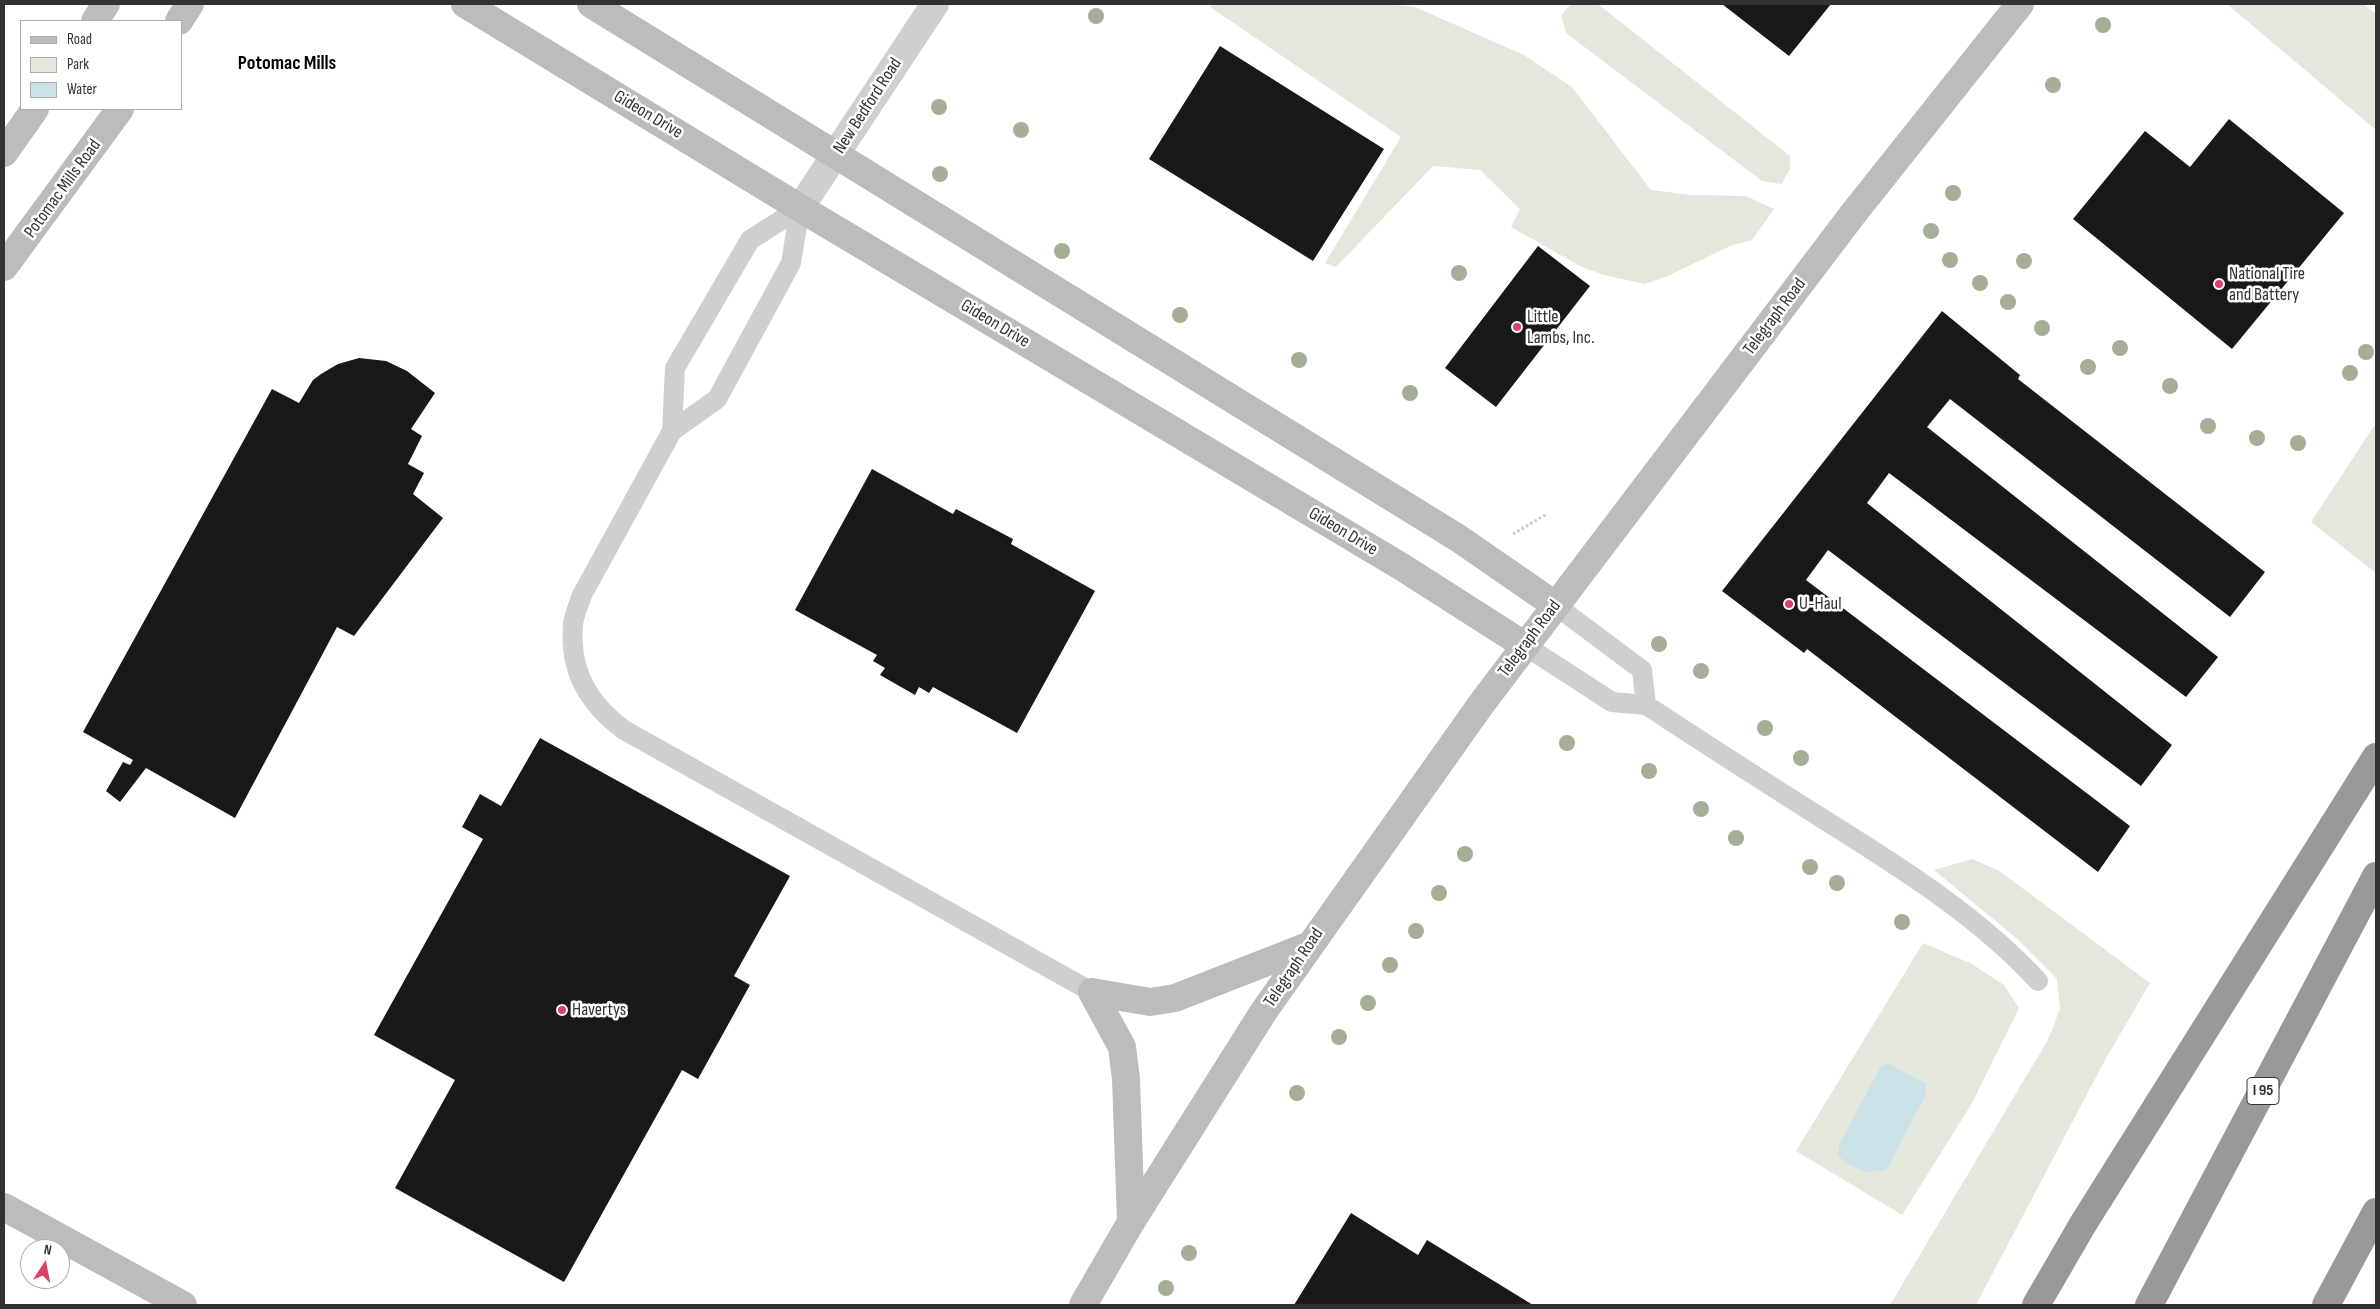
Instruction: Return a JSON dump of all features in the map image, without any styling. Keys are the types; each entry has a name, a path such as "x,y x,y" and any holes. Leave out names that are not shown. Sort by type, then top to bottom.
{"highway":[{"path":"2036,1305 2083,1224 2376,757"},
{"name":"I 95","path":"2149,1305 2376,876"},
{"path":"2326,1305 2376,1212"}],"street":[{"path":"96,20 106,4"},
{"path":"180,20 190,4"},
{"name":"Gideon Drive","path":"465,4 800,208 1402,567 1450,600 1524,645"},
{"path":"591,4 1458,538 1555,605"},
{"name":"New Bedford Road","path":"800,208 935,4"},
{"name":"Telegraph Road","path":"1083,1305 1131,1222 1308,946 1524,645 1852,214 2020,4"},
{"path":"4,153 34,110"},
{"name":"Potomac Mills Road","path":"4,268 119,110"},
{"path":"1092,992 1150,1002 1175,998 1308,946"},
{"path":"1092,992 1122,1047 1126,1079 1131,1222"},
{"path":"4,1207 183,1305"}],"lane":[{"path":"800,208 750,240 676,368 672,430 582,595 573,623 574,658 586,692 605,715 624,730 1092,992"},
{"path":"672,430 717,399 791,263 800,208"},
{"path":"1555,605 1642,670 1646,705"},
{"path":"1524,645 1612,702 1646,705 1901,869 1960,911 2024,965 2038,981"}],"path":[{"path":"1512,534 1547,514"}],"green space":[{"path":"1212,4 1386,4 1415,7 1524,55 1572,87 1651,190 1692,195 1746,196 1774,209 1752,240 1730,246 1668,276 1645,284 1604,275 1580,266 1511,227 1520,209 1480,170 1433,166 1336,267 1325,263 1401,137 1210,7"},
{"path":"1571,4 1598,4 1790,156 1790,169 1782,184 1762,181 1566,33 1561,15"},
{"path":"2227,4 2364,4 2376,14 2376,130"},
{"path":"2376,423 2376,573 2311,522"},
{"path":"1972,859 1998,870 2150,983 2105,1060 1976,1305 1890,1305 2049,1038 2060,1008 2057,979 2015,937 1934,870"},
{"path":"1923,943 1972,964 2004,985 2019,1008 1971,1105 1902,1215 1796,1151"}],"water":[{"path":"1888,1063 1926,1084 1926,1094 1887,1169 1873,1172 1861,1170 1838,1156 1839,1145 1881,1066"}],"building":[{"path":"1722,4 1831,4 1789,56"},
{"path":"1220,46 1384,149 1313,261 1149,159"},
{"name":"National Tire and Battery","path":"2229,119 2344,213 2232,349 2073,219 2145,131 2190,167"},
{"name":"Little Lambs, Inc.","path":"1538,246 1590,286 1496,407 1445,368"},
{"name":"U-Haul","path":"1942,311 2020,375 2018,379 2265,572 2230,617 1950,399 1927,427 2218,657 2186,697 1889,473 1867,503 2172,745 2141,786 1828,550 1806,580 2130,826 2098,872 1807,649 1804,653 1722,591"},
{"path":"359,358 386,361 407,371 435,393 411,429 422,436 408,464 424,473 413,494 443,518 354,636 337,627 235,818 146,768 120,802 106,791 123,762 130,765 133,760 83,732 272,389 299,403 313,380 321,374 338,364"},
{"path":"872,469 953,514 956,509 1013,539 1011,544 1095,591 1017,733 933,687 929,693 919,687 915,695 880,675 885,668 873,661 877,655 795,610"},
{"name":"Havertys","path":"540,738 790,876 734,976 750,985 698,1079 682,1070 564,1282 395,1188 455,1080 374,1035 483,839 462,827 480,794 501,806"},
{"path":"1351,1213 1418,1255 1427,1240 1533,1305 1294,1305"}],"place":[{"name":"National Tire and Battery","path":"2219,284"},
{"name":"Little Lambs, Inc.","path":"1517,327"},
{"name":"U-Haul","path":"1789,604"},
{"name":"Havertys","path":"562,1010"}],"district":[{"name":"Potomac Mills","path":"287,64"}]}
